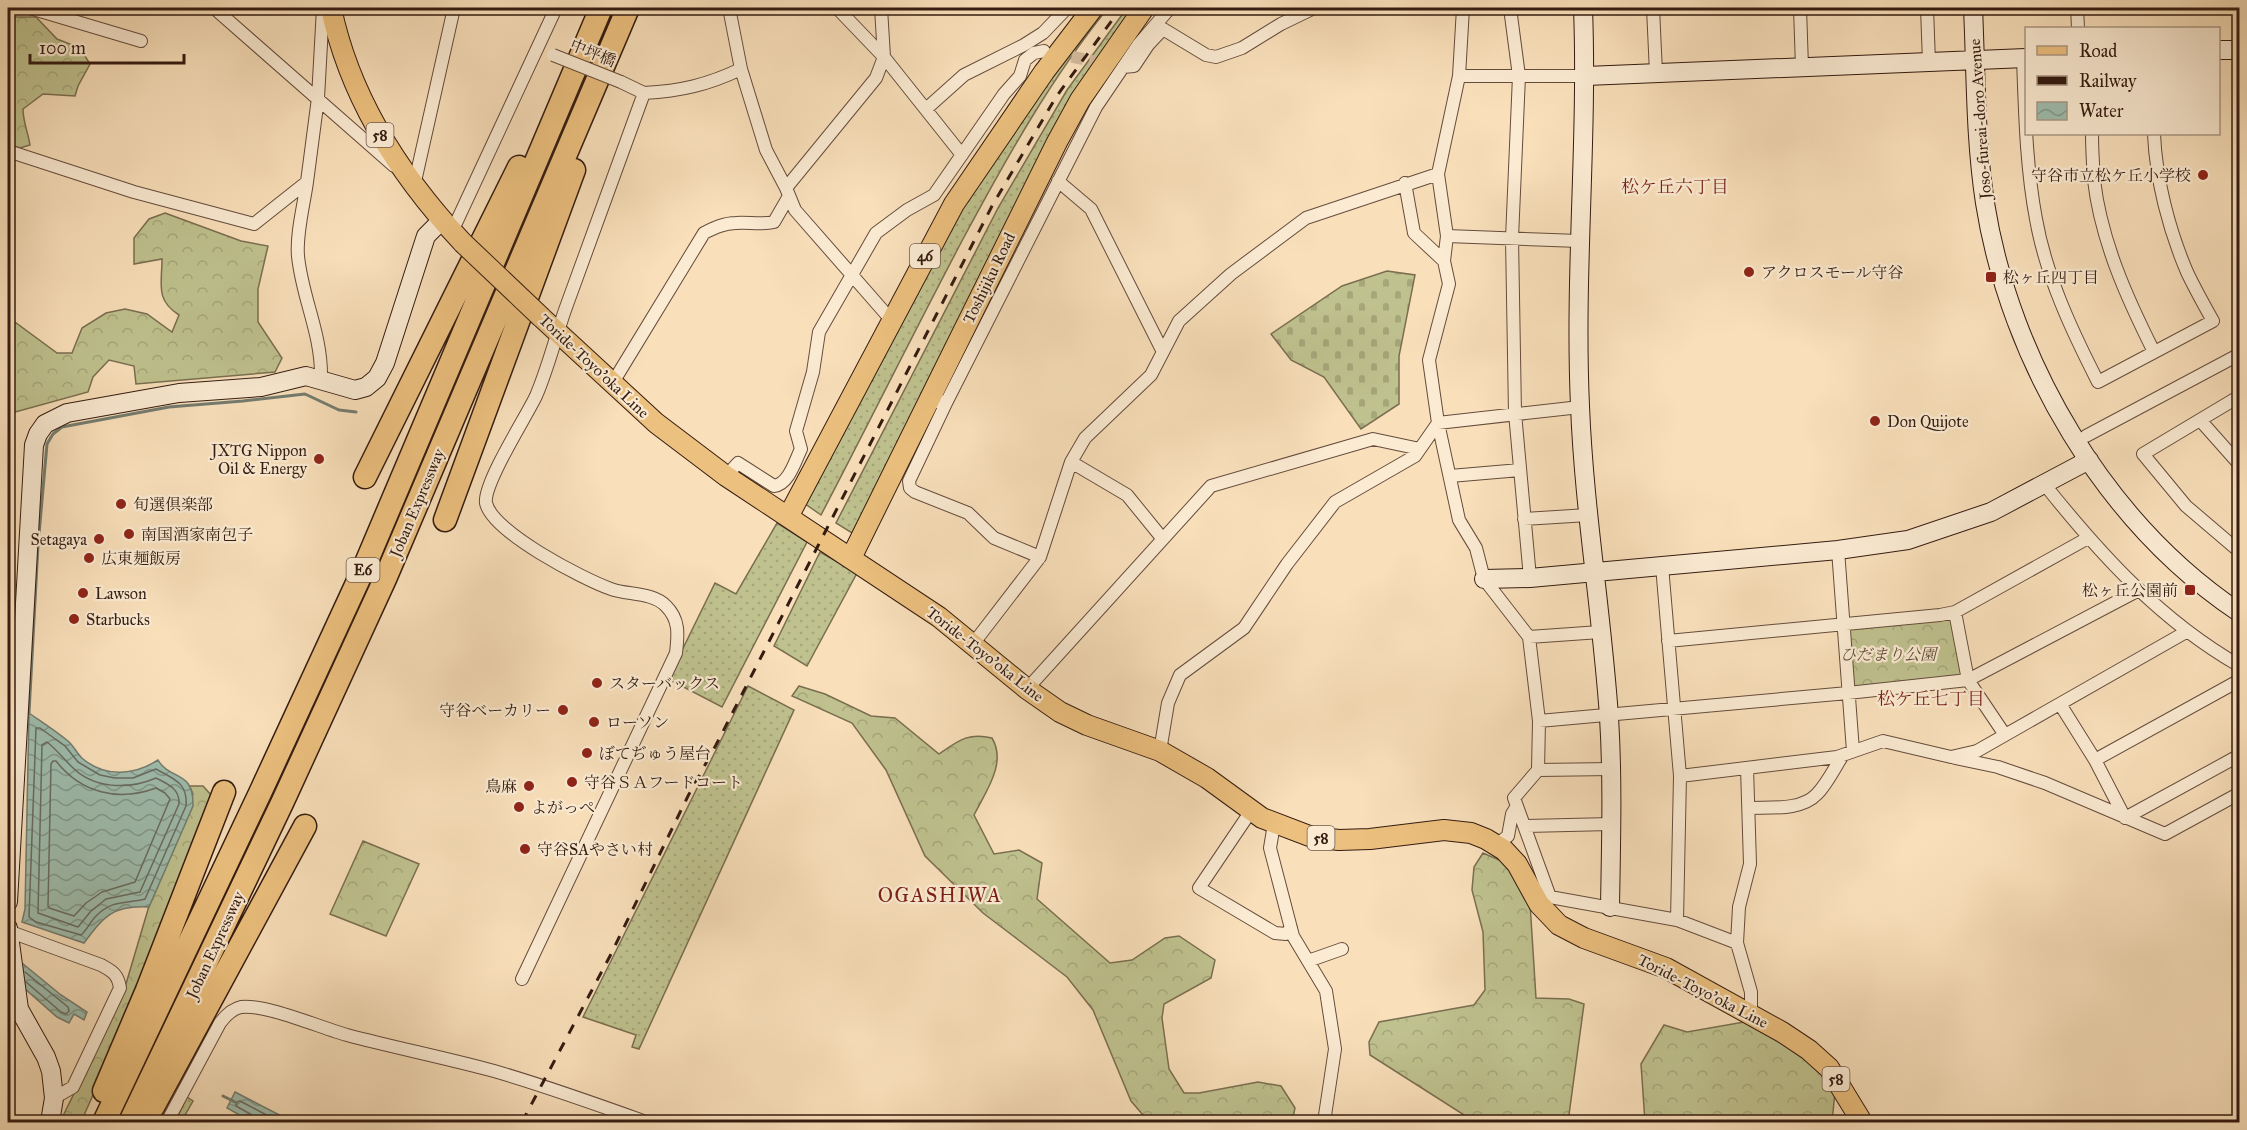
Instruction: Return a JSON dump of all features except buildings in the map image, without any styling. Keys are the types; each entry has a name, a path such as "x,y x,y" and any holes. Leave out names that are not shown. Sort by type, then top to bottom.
{"highway":[{"path":"365,477 599,8"},
{"name":"Joban Expressway","path":"104,1122 246,825 363,570 599,8"},
{"name":"Joban Expressway","path":"130,1122 283,801 385,579 628,8"},
{"path":"445,520 571,178 618,31"},
{"path":"90,1122 147,990 224,792"},
{"path":"145,1122 305,826"}],"main road":[{"name":"Toride-Toyo'oka Line","path":"331,8 363,104 388,150 410,181 452,231 612,384 656,423 726,476 900,590 1060,712 1087,725 1160,751 1207,778 1251,811 1274,824 1312,837 1339,840 1370,839 1444,830 1460,831 1471,833 1496,845 1518,864 1539,904 1559,925 1584,938 1666,968 1801,1044 1822,1062 1844,1090 1862,1122"},
{"name":"46","path":"788,517 954,204 1031,91 1094,8"},
{"name":"Toshijiku Road","path":"851,558 938,400 1041,172 1080,100 1144,8"}],"street":[{"path":"30,8 141,41"},
{"path":"214,8 410,181 454,8"},
{"path":"321,378 322,362 318,339 298,254 318,98 323,8"},
{"path":"8,902 34,445 38,434 45,424 67,414 179,393 261,387 306,375 355,390 366,387 377,378 385,363 426,236 452,231 556,8"},
{"path":"729,8 741,69 766,150 795,210 886,314 893,319"},
{"path":"837,8 884,57 962,155"},
{"path":"926,109 964,75 1043,33 1067,8"},
{"path":"1040,557 994,538 968,513 915,492 910,488 909,481 938,400 1096,107 1138,45 1170,8"},
{"path":"1123,67 1134,66 1148,45 1163,29 1206,55 1216,57 1242,48 1281,24 1314,8"},
{"path":"1462,8 1460,76 1438,174 1447,236 1444,261 1449,284 1429,360 1438,423 1459,520 1476,548 1484,579 1529,637 1539,721 1538,770 1514,798 1550,897 1677,920 1737,943"},
{"path":"1510,8 1519,76 1512,238 1515,413 1530,578"},
{"path":"1583,8 1586,76 1579,241 1580,407 1588,515 1609,715 1612,769 1610,907"},
{"path":"1653,8 1656,73"},
{"path":"1800,8 1802,67"},
{"path":"1927,8 1929,62"},
{"name":"Joso-fureai-doro Avenue","path":"1973,8 1980,169 1992,242 2004,286 2037,370 2071,432 2108,487 2163,549 2196,580 2240,613"},
{"path":"2077,8 2078,27"},
{"path":"612,384 704,233 727,224 774,222 788,192 876,78 884,57 884,9"},
{"name":"中坪橋","path":"538,49 644,93"},
{"path":"2220,50 2240,50"},
{"path":"726,476 738,463 774,486 779,486 786,480 801,449 796,430 813,372 819,332 876,233 907,210 934,195 1004,94 1020,76 1025,60 1034,53 1044,51"},
{"path":"1460,76 1586,76 2025,58"},
{"path":"522,979 675,653 678,633 676,620 665,604 637,593 613,590 564,566 523,542 494,517 486,500 488,491 535,397 552,355 557,332 644,93 687,89 741,69"},
{"path":"2026,135 2029,176 2036,222 2070,326 2098,382 2213,321 2188,273 2177,245 2157,165 2154,135"},
{"path":"2092,135 2094,182 2110,248 2126,296 2154,352"},
{"path":"8,151 134,192 254,224 307,182"},
{"path":"973,644 1040,557 1071,462 1085,438 1150,375 1179,321 1231,274 1306,218 1405,183 1438,174"},
{"path":"1058,181 1090,209 1163,352"},
{"path":"1405,183 1414,233 1444,261"},
{"path":"1447,236 1579,241"},
{"path":"2086,436 2240,354"},
{"path":"2240,396 2143,454 2186,507 2240,552"},
{"path":"1160,751 1168,703 1180,675 1244,628 1287,564 1335,501 1415,456 1438,423 1580,407"},
{"path":"2200,420 2240,465"},
{"path":"1027,689 1211,486 1373,439 1420,449"},
{"path":"1484,579 1530,578 1838,550 1908,540 1991,512 2089,460"},
{"path":"1071,462 1127,495 1162,538"},
{"path":"1450,476 1520,470"},
{"path":"2045,485 2088,538 2139,590 2186,632 2240,666"},
{"path":"1524,519 1588,515"},
{"path":"1668,641 1955,612 2088,538"},
{"path":"1749,808 1794,806 1805,803 1817,795 1848,753 1848,693 1838,550"},
{"path":"1662,566 1680,776 1677,920"},
{"path":"1539,721 1968,680 2139,590"},
{"path":"1955,612 1968,680 2005,735"},
{"path":"1529,637 1600,632"},
{"path":"1951,757 1977,751 2186,632"},
{"path":"2095,760 2240,680"},
{"path":"2060,704 2095,760 2125,818"},
{"path":"1680,776 1848,753 1883,741 2008,770 2046,783 2165,834 2240,793"},
{"path":"2125,818 2240,755"},
{"path":"1747,768 1750,864 1739,907 1737,943 1751,992 1751,1015"},
{"path":"1538,770 1612,769"},
{"path":"1496,845 1508,836 1512,814 1517,806"},
{"path":"1251,811 1199,888 1275,933 1286,934 1291,928"},
{"path":"1274,824 1270,848 1293,936 1326,991 1335,1049 1324,1122"},
{"path":"1526,826 1611,824"},
{"path":"51,1122 54,1098 51,1071 46,1057 19,1009 8,935 35,940 114,972 119,979 120,988 73,1087 54,1098"},
{"path":"1308,961 1342,949"},
{"path":"167,1122 220,1023 232,1011 241,1007 256,1008 345,1034 496,1072 646,1122"}],"green space":[{"path":"1100,8 1108,8 1048,91 979,209 821,515 801,501 938,238"},
{"path":"1127,8 1136,8 979,286 852,533 836,523 998,208 1067,90"},
{"path":"8,17 36,17 57,39 80,48 90,64 75,96 43,94 23,109 30,145 20,148 8,144"},
{"path":"165,213 241,241 268,246 258,289 258,322 282,358 275,372 136,384 134,366 109,360 93,377 88,392 8,414 8,317 57,353 72,353 82,328 106,313 125,309 147,314 172,332 179,315 171,309 163,297 162,259 134,264 134,238 149,219"},
{"path":"1387,271 1415,275 1399,356 1399,404 1361,429 1324,377 1291,360 1271,334 1342,286"},
{"path":"777,523 807,542 722,707 668,679 715,583 736,594"},
{"path":"820,552 857,573 807,666 774,646"},
{"name":"ひだまり公園","path":"1955,612 1968,680 1848,693 1842,624"},
{"path":"748,686 794,710 639,1049 632,1047 636,1035 583,1017"},
{"path":"799,686 825,694 871,716 895,718 939,754 970,737 992,738 996,748 996,767 989,787 974,815 994,854 1019,850 1042,863 1037,899 1110,963 1132,960 1165,938 1179,936 1215,960 1211,978 1164,1004 1162,1018 1169,1069 1184,1093 1199,1093 1258,1082 1281,1086 1295,1108 1292,1122 1149,1122 1131,1101 1093,1010 1067,977 983,913 925,856 886,770 852,723 792,696"},
{"path":"189,786 203,786 212,796 115,1045 81,1122 60,1122 123,994 149,906 193,794"},
{"path":"363,841 419,864 386,936 330,914"},
{"path":"1483,853 1504,862 1530,903 1536,998 1569,999 1584,1004 1568,1122 1475,1122 1370,1055 1369,1042 1379,1022 1474,1005 1485,990 1483,932 1472,890 1474,867"},
{"path":"1744,1022 1810,1058 1835,1092 1832,1122 1645,1122 1641,1064 1664,1025 1687,1032"},
{"path":"187,1097 193,1101 181,1122 175,1122"}],"water":[{"path":"29,713 68,741 81,757 92,765 111,772 120,772 140,769 158,760 169,771 186,781 192,794 193,806 149,907 126,908 110,914 84,943 22,922 25,909"},
{"path":"8,955 87,1012 84,1020 74,1014 69,1023 57,1017 24,988"},
{"path":"235,1092 293,1122 252,1122 227,1108"}],"waterway":[{"path":"29,713 38,545 47,444 53,434 62,427 169,407 305,394 339,410 356,412"},
{"path":"223,1096 235,1102"}],"tunnel":[{"path":"1054,53 1111,65"}],"railway":[{"path":"522,1122 610,956 688,796 992,206 1056,97 1121,8"}],"place":[{"name":"守谷市立松ケ丘小学校","path":"2203,175"},
{"name":"アクロスモール守谷","path":"1749,272"},
{"name":"松ヶ丘四丁目","path":"1991,277"},
{"name":"Don Quijote","path":"1875,421"},
{"name":"JXTG Nippon Oil & Energy","path":"319,459"},
{"name":"旬選倶楽部","path":"121,504"},
{"name":"南国酒家南包子","path":"129,534"},
{"name":"Setagaya","path":"99,539"},
{"name":"広東麺飯房","path":"89,558"},
{"name":"松ヶ丘公園前","path":"2190,590"},
{"name":"Lawson","path":"83,593"},
{"name":"Starbucks","path":"74,619"},
{"name":"スターバックス","path":"597,683"},
{"name":"守谷ベーカリー","path":"563,710"},
{"name":"ローソン","path":"594,722"},
{"name":"ぼてぢゅう屋台","path":"587,753"},
{"name":"守谷ＳＡフードコート","path":"572,782"},
{"name":"鳥麻","path":"529,786"},
{"name":"よがっぺ","path":"519,807"},
{"name":"守谷SAやさい村","path":"525,849"}],"district":[{"name":"松ケ丘六丁目","path":"1675,187"},
{"name":"松ケ丘七丁目","path":"1931,699"},
{"name":"OGASHIWA","path":"940,895"}]}
